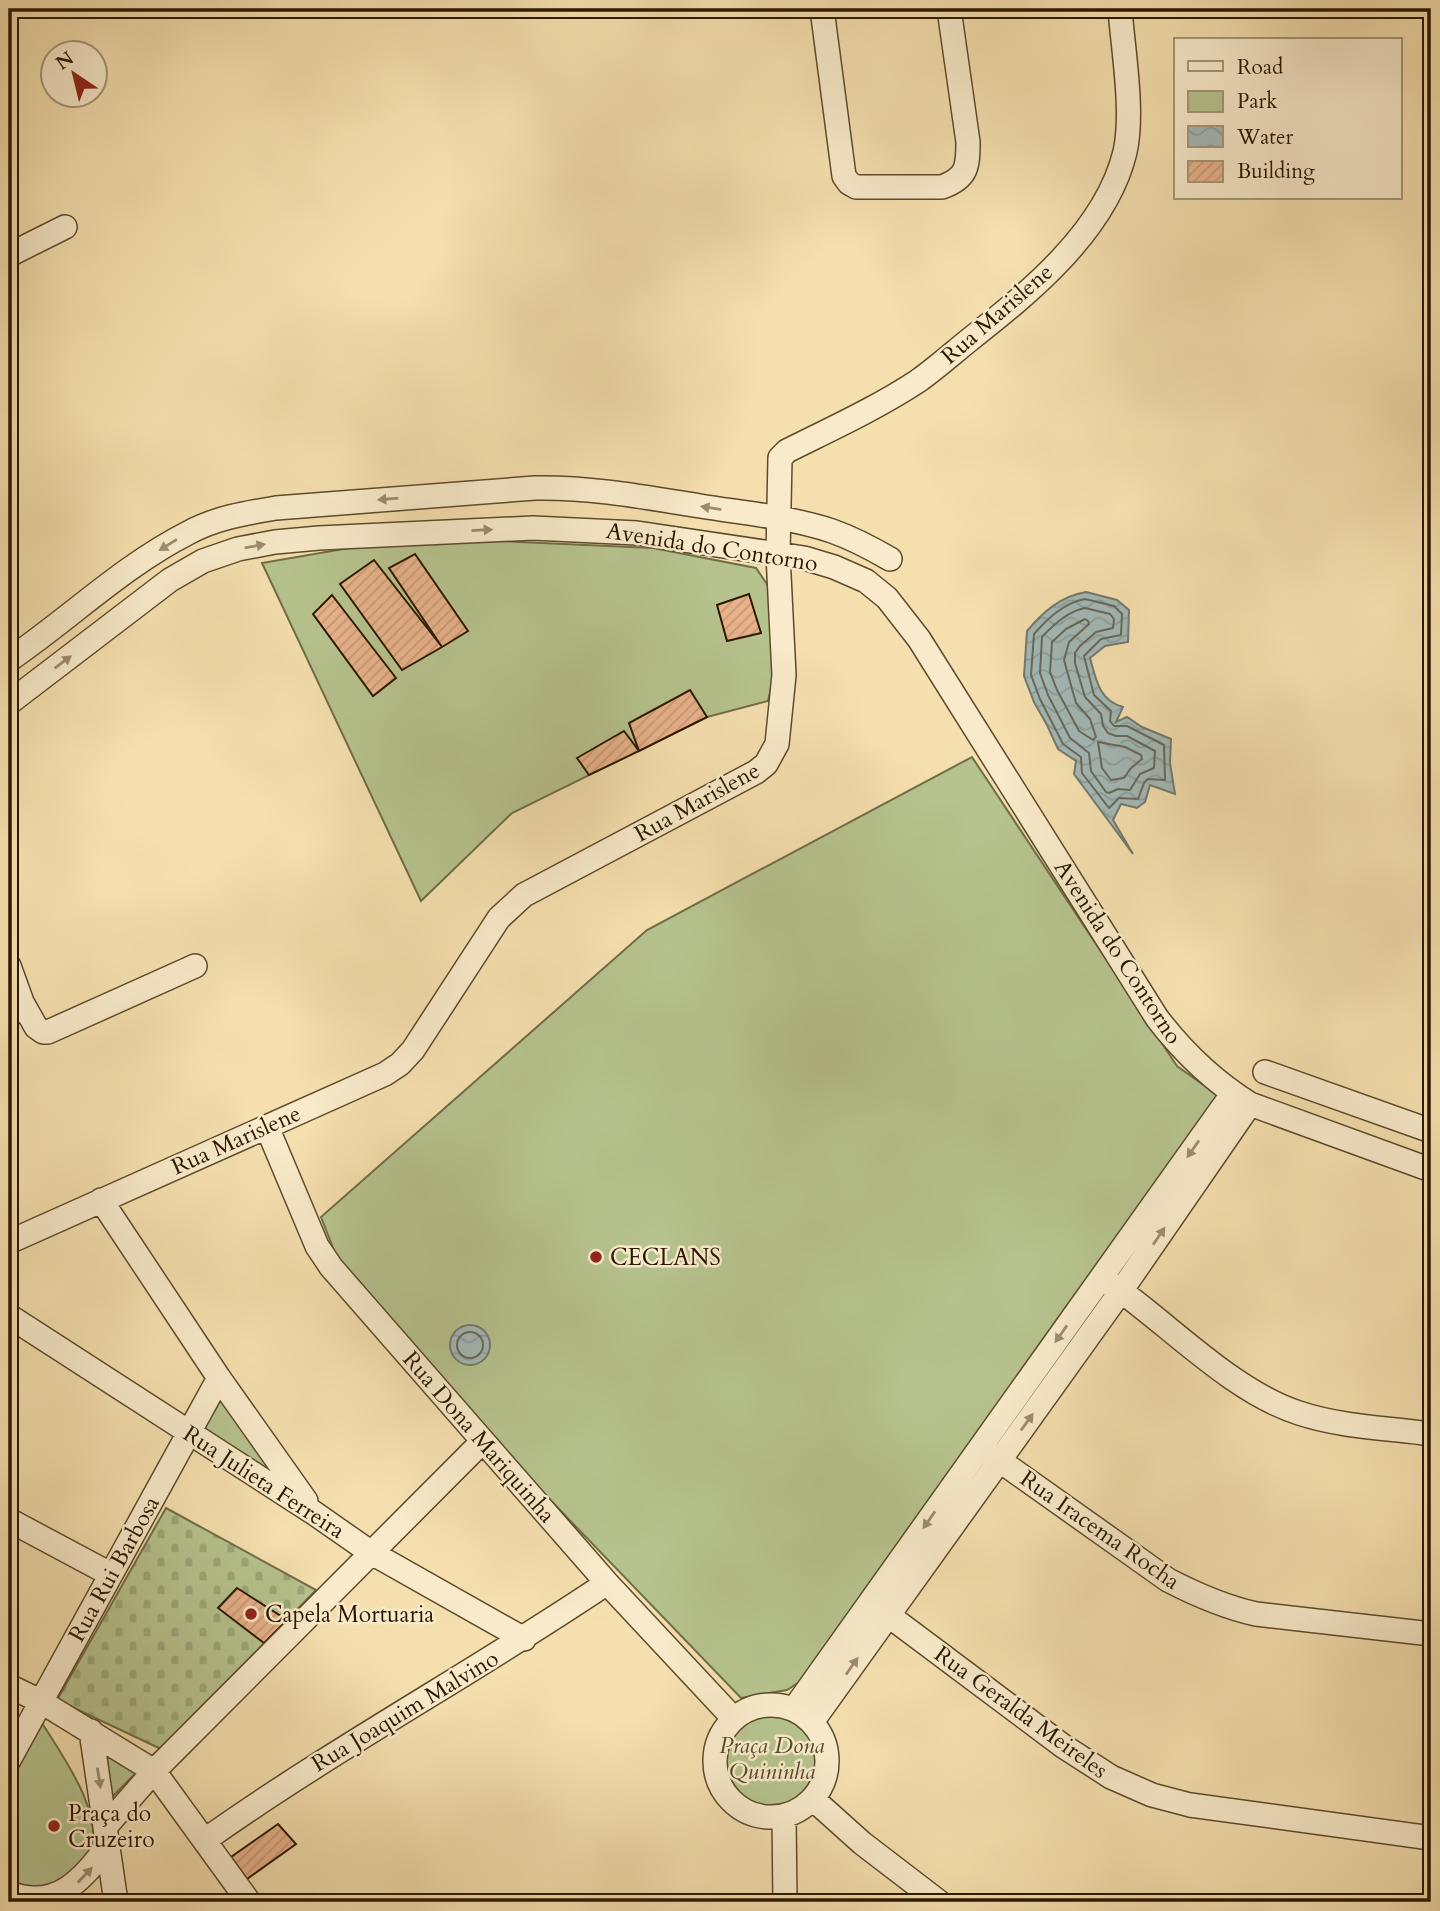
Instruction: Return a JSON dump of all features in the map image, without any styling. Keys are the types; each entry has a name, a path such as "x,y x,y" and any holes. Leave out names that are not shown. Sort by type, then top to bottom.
{"street":[{"path":"822,9 842,170 849,183 856,187 942,187 954,183 964,173 968,162 968,142 949,9"},
{"name":"Rua Marislene","path":"9,1242 385,1074 413,1050 499,918 523,895 756,772 766,764 777,744 784,675 778,555 780,458 919,380 1014,305 1057,263 1097,214 1115,183 1125,150 1128,116 1120,9"},
{"path":"9,255 65,227"},
{"path":"9,660 163,547 218,520 276,508 569,487 778,519 831,531 890,559"},
{"path":"533,528 534,488"},
{"name":"Avenida do Contorno","path":"9,703 170,580 203,561 238,549 319,538 533,528 637,533 804,558 834,566 866,581 887,598 906,620 1157,1018 1180,1048 1241,1099 1431,1170"},
{"path":"9,966 17,1004 43,1032 195,966"},
{"path":"1265,1072 1431,1131"},
{"path":"803,1716 990,1454 1102,1277 1241,1099"},
{"path":"990,1454 1121,1291 1241,1099"},
{"name":"Rua Dona Mariquinha","path":"267,1127 324,1256 482,1442 607,1583 734,1719"},
{"path":"101,1200 219,1378 314,1513"},
{"path":"1102,1277 1233,1378 1266,1399 1297,1413 1326,1420 1431,1434"},
{"name":"Rua Julieta Ferreira","path":"9,1316 370,1552 524,1639"},
{"name":"Rua Rui Barbosa","path":"9,1760 219,1378"},
{"path":"9,1893 22,1900 43,1902 67,1893 89,1872 108,1835 154,1771 482,1442"},
{"name":"Rua Iracema Rocha","path":"990,1454 1168,1580 1199,1596 1229,1608 1256,1614 1431,1634"},
{"path":"9,1520 110,1574"},
{"name":"Rua Joaquim Malvino","path":"205,1840 320,1762 524,1639 607,1583"},
{"name":"Rua Geralda Meireles","path":"880,1608 1063,1746 1111,1777 1152,1795 1190,1805 1431,1838"},
{"path":"9,1686 40,1701 154,1771 249,1902"},
{"path":"762,1705 779,1705 803,1716 825,1743 828,1768 823,1785 813,1799 800,1810 784,1816 765,1818 747,1813 732,1802 720,1787 715,1770 715,1751 722,1733 734,1719 747,1710 762,1705"},
{"path":"91,1731 116,1902"},
{"path":"813,1799 862,1843 939,1902"},
{"path":"784,1816 785,1902"}],"green space":[{"path":"497,541 653,548 756,568 769,587 774,674 768,701 707,717 512,813 421,901 262,563 355,547"},
{"path":"972,757 1177,1066 1226,1101 813,1673 787,1690 741,1698 505,1453 337,1258 321,1217 647,930"},
{"path":"216,1395 287,1485 203,1432"},
{"path":"166,1508 316,1590 161,1749 57,1700"},
{"name":"Praça Dona Quininha","path":"772,1710 790,1713 806,1724 817,1740 820,1758 817,1776 806,1792 790,1803 772,1806 754,1803 738,1792 727,1776 724,1758 727,1740 738,1724 754,1713"},
{"path":"40,1720 79,1785 92,1822 93,1840 89,1855 81,1866 72,1876 49,1891 19,1888 9,1881 9,1780"},
{"path":"101,1751 137,1772 110,1799"}],"water":[{"path":"1086,592 1117,600 1129,610 1128,642 1105,646 1090,658 1104,694 1109,700 1123,707 1116,722 1127,717 1142,727 1171,739 1170,763 1175,794 1150,785 1145,802 1137,808 1121,804 1113,820 1133,854 1074,774 1076,761 1058,749 1024,676 1027,631 1053,606 1068,597"},
{"path":"470,1325 484,1331 490,1345 484,1359 470,1365 456,1359 450,1345 456,1331"}],"building":[{"path":"415,554 468,631 442,647 389,568"},
{"path":"374,560 442,647 402,670 340,584"},
{"path":"749,594 761,633 727,641 717,605"},
{"path":"332,595 396,678 373,696 313,614"},
{"path":"690,690 707,717 639,751 629,723"},
{"path":"624,731 639,751 589,775 577,758"},
{"name":"Capela Mortuaria","path":"237,1588 287,1620 264,1643 218,1608"},
{"path":"278,1824 296,1844 247,1879 231,1857"}],"place":[{"name":"CECLANS","path":"596,1257"},
{"name":"Capela Mortuaria","path":"251,1614"},
{"name":"Praça do Cruzeiro","path":"54,1826"}]}
